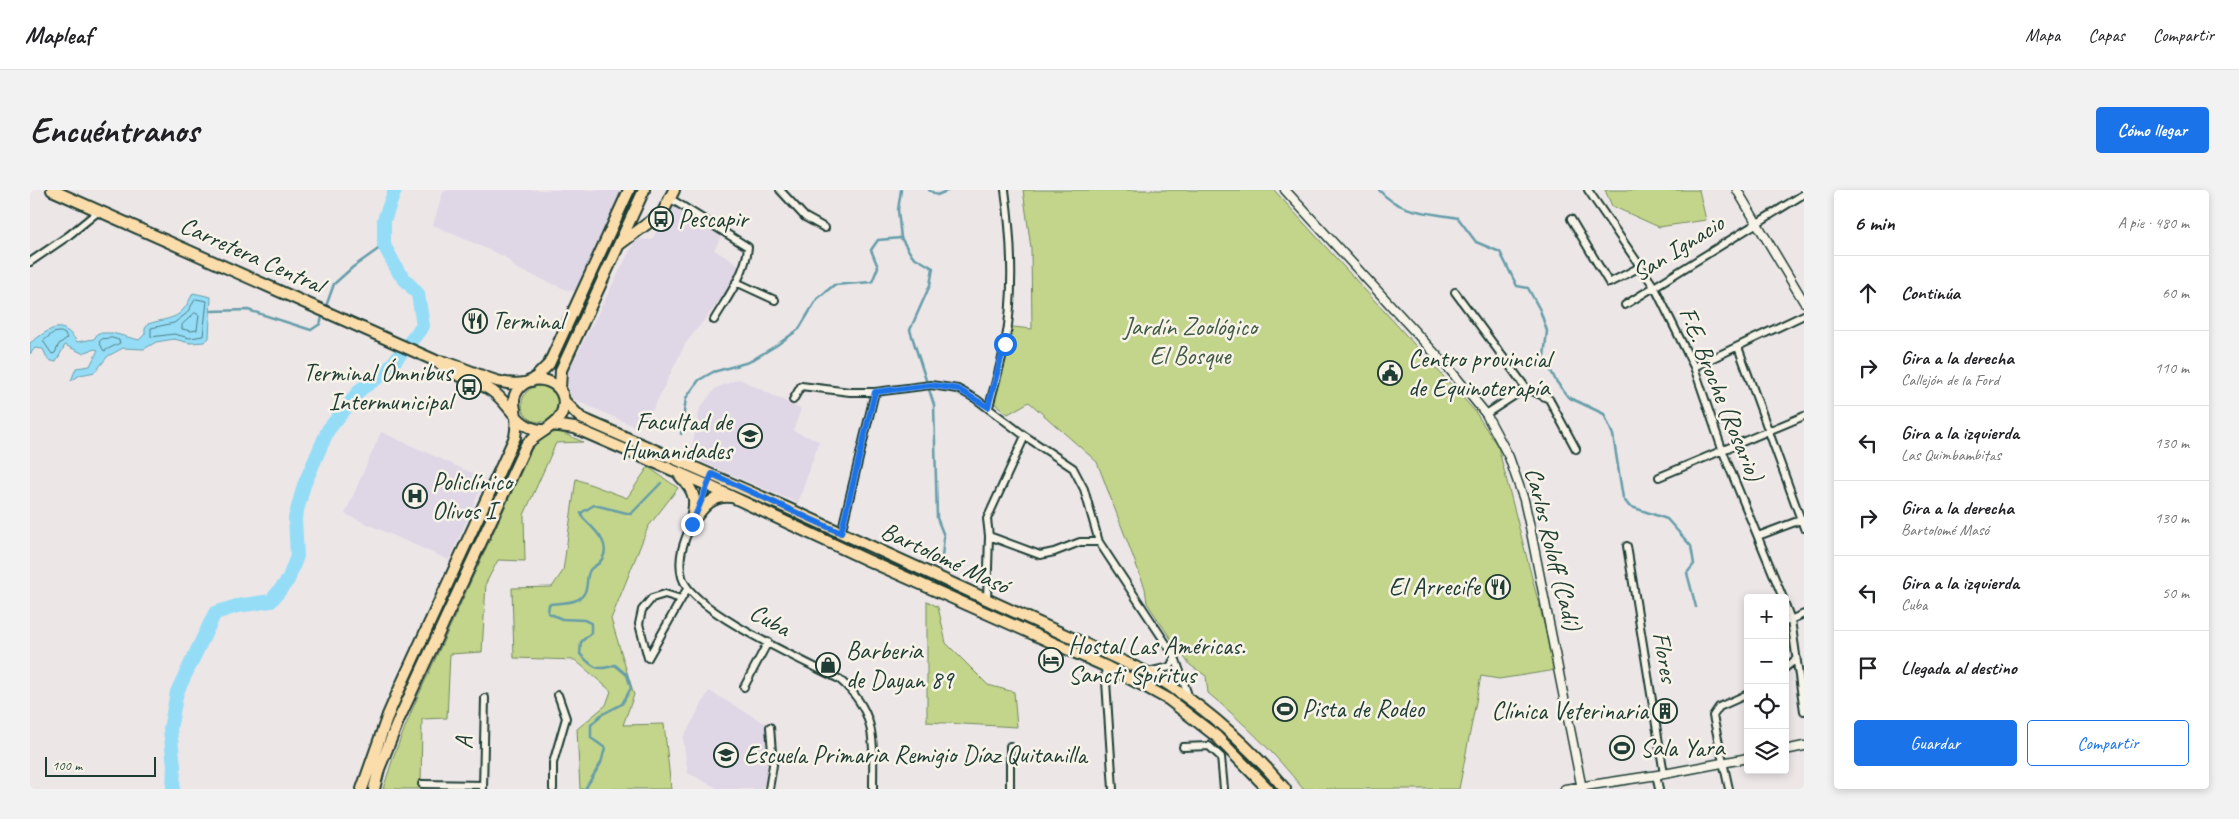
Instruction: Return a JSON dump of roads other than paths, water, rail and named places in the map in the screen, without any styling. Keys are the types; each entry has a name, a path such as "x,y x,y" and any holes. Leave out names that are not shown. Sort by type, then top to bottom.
{"main road":[{"name":"Carretera Central","path":"52,190 434,360"},
{"path":"362,789 369,765 398,691 516,437 515,396 549,364 629,190"},
{"path":"374,789 399,719 526,445 542,430 552,425 561,415 564,401 560,389 561,370 644,190"},
{"path":"619,245 658,217 673,194"},
{"path":"578,301 592,302"},
{"path":"434,360 455,364 496,381 516,385 544,379 560,389"},
{"path":"434,360 452,372 491,390 526,427 542,430"},
{"name":"Bartolomé Masó","path":"564,401 581,418 712,474 1146,672 1189,698 1240,739 1285,789"},
{"name":"Bartolomé Masó","path":"552,425 576,428 669,468 867,560 1106,666 1168,699 1216,736 1268,789"},
{"path":"669,468 690,485 695,496 692,524"},
{"path":"692,524 707,503 715,498 734,497"},
{"path":"1120,674 1130,664"}],"street":[{"path":"780,190 805,217 825,228"},
{"path":"988,407 1005,344 1010,300 1012,239 1005,190"},
{"name":"F.E. Broche (Rosario)","path":"1588,190 1655,288 1694,367 1723,452 1781,594"},
{"path":"1737,190 1804,302"},
{"name":"Carlos Roloff (Cadí)","path":"1286,191 1451,371 1486,414 1509,457 1524,500 1558,657 1582,788"},
{"path":"673,194 748,247 747,257 736,282 714,320"},
{"name":"San Ignacio","path":"1625,305 1655,288 1756,222 1804,194"},
{"path":"30,262 68,236 99,211"},
{"path":"1571,219 1609,284 1640,267"},
{"path":"736,282 775,300"},
{"path":"1455,292 1526,388 1549,400 1576,449"},
{"path":"1694,367 1804,314"},
{"path":"1738,347 1804,528"},
{"path":"793,400 801,386 850,392 875,392 931,385 958,389 988,407 1025,436 1073,468 1084,489 1099,542 1175,657 1189,698"},
{"path":"1486,414 1526,388"},
{"path":"841,533 875,392"},
{"path":"1659,478 1804,416"},
{"path":"987,600 989,536 987,519 1025,436"},
{"path":"682,599 665,594 652,598 642,610 639,624 648,658 682,599 687,589 682,579 680,565 681,548 712,474"},
{"path":"1758,536 1802,519"},
{"path":"989,536 1040,555 1080,542 1099,542"},
{"name":"Flores","path":"1627,546 1660,775 1659,789"},
{"name":"Cuba","path":"687,589 712,610 768,642 840,679 867,712 872,729 873,789"},
{"path":"1789,621 1804,614"},
{"path":"1789,627 1804,711"},
{"path":"744,687 768,642"},
{"path":"1146,672 1170,667 1175,657"},
{"path":"1789,665 1795,660"},
{"path":"1106,666 1113,789"},
{"path":"1108,685 1120,674"},
{"path":"553,789 554,763 566,718 558,696"},
{"path":"1729,789 1713,716 1719,707 1744,696"},
{"name":"A","path":"484,787 485,698"},
{"path":"769,789 773,766 770,727"},
{"path":"1010,746 1010,789"},
{"path":"1183,747 1209,746 1221,757 1224,789"},
{"path":"1789,749 1804,746"},
{"path":"1566,789 1660,775 1744,759"},
{"path":"422,784 484,787"}],"water":[{"path":"193,293 211,297 209,338 204,342 190,343 174,339 156,342 144,349 123,348 108,356 95,372 80,375 71,381 76,368 90,366 98,350 95,349 82,353 65,345 56,362 48,360 43,349 35,348 30,354 30,343 55,328 66,330 77,342 94,339 98,333 112,333 139,340 145,334 148,324 180,313"}],"waterway":[{"path":"173,789 174,766 170,729 177,692 215,613 237,606 271,601 288,580 297,556 295,518 304,485 328,430 361,389 385,373 423,326 418,294 399,273 384,245 384,220 395,190"},
{"path":"681,434 686,398 699,380 713,372 749,362 777,345 799,329 817,299 834,285 872,282 878,267 871,250 878,240 901,238 898,210 901,190"},
{"path":"929,190 937,195 949,190"},
{"path":"1379,190 1387,198 1406,208 1458,218 1476,242 1500,252 1517,286 1528,288 1540,310 1547,331 1544,357 1556,381 1568,397 1604,414 1613,435 1623,498 1629,506 1667,519 1691,546 1694,564 1687,573 1696,607"},
{"path":"901,238 912,256 933,268 930,285 910,330 934,405 937,518 944,536 942,557"},
{"path":"325,309 334,284 353,267 384,245"},
{"path":"212,311 248,310 311,330 320,324 323,314"},
{"path":"585,789 601,763 605,748 591,738 591,725 601,715 622,704 631,688 627,675 615,665 603,668 595,667 580,654 581,642 591,633 591,623 584,620 562,619 548,613 549,604 571,602 580,598 586,589 590,570 603,557 604,544 581,513 594,505 631,514 661,483"}],"place":[{"name":"Pescapir","path":"661,219"},
{"name":"Terminal","path":"475,321"},
{"name":"Centro provincial de Equinoterapía","path":"1390,373"},
{"name":"Terminal Ómnibus Intermunicipal","path":"469,387"},
{"name":"Facultad de Humanidades","path":"750,436"},
{"name":"Policlínico Olivos I","path":"415,496"},
{"name":"El Arrecife","path":"1498,587"},
{"name":"Hostal Las Américas. Sancti Spíritus","path":"1051,660"},
{"name":"Barberia de Dayan 89","path":"828,665"},
{"name":"Pista de Rodeo","path":"1285,709"},
{"name":"Clínica Veterinaria","path":"1665,711"},
{"name":"Sala Yara","path":"1622,748"},
{"name":"Escuela Primaria Remigio Díaz Quitanilla","path":"726,755"}],"park label":[{"name":"Jardín Zoológico El Bosque","path":"1190,342"}]}
